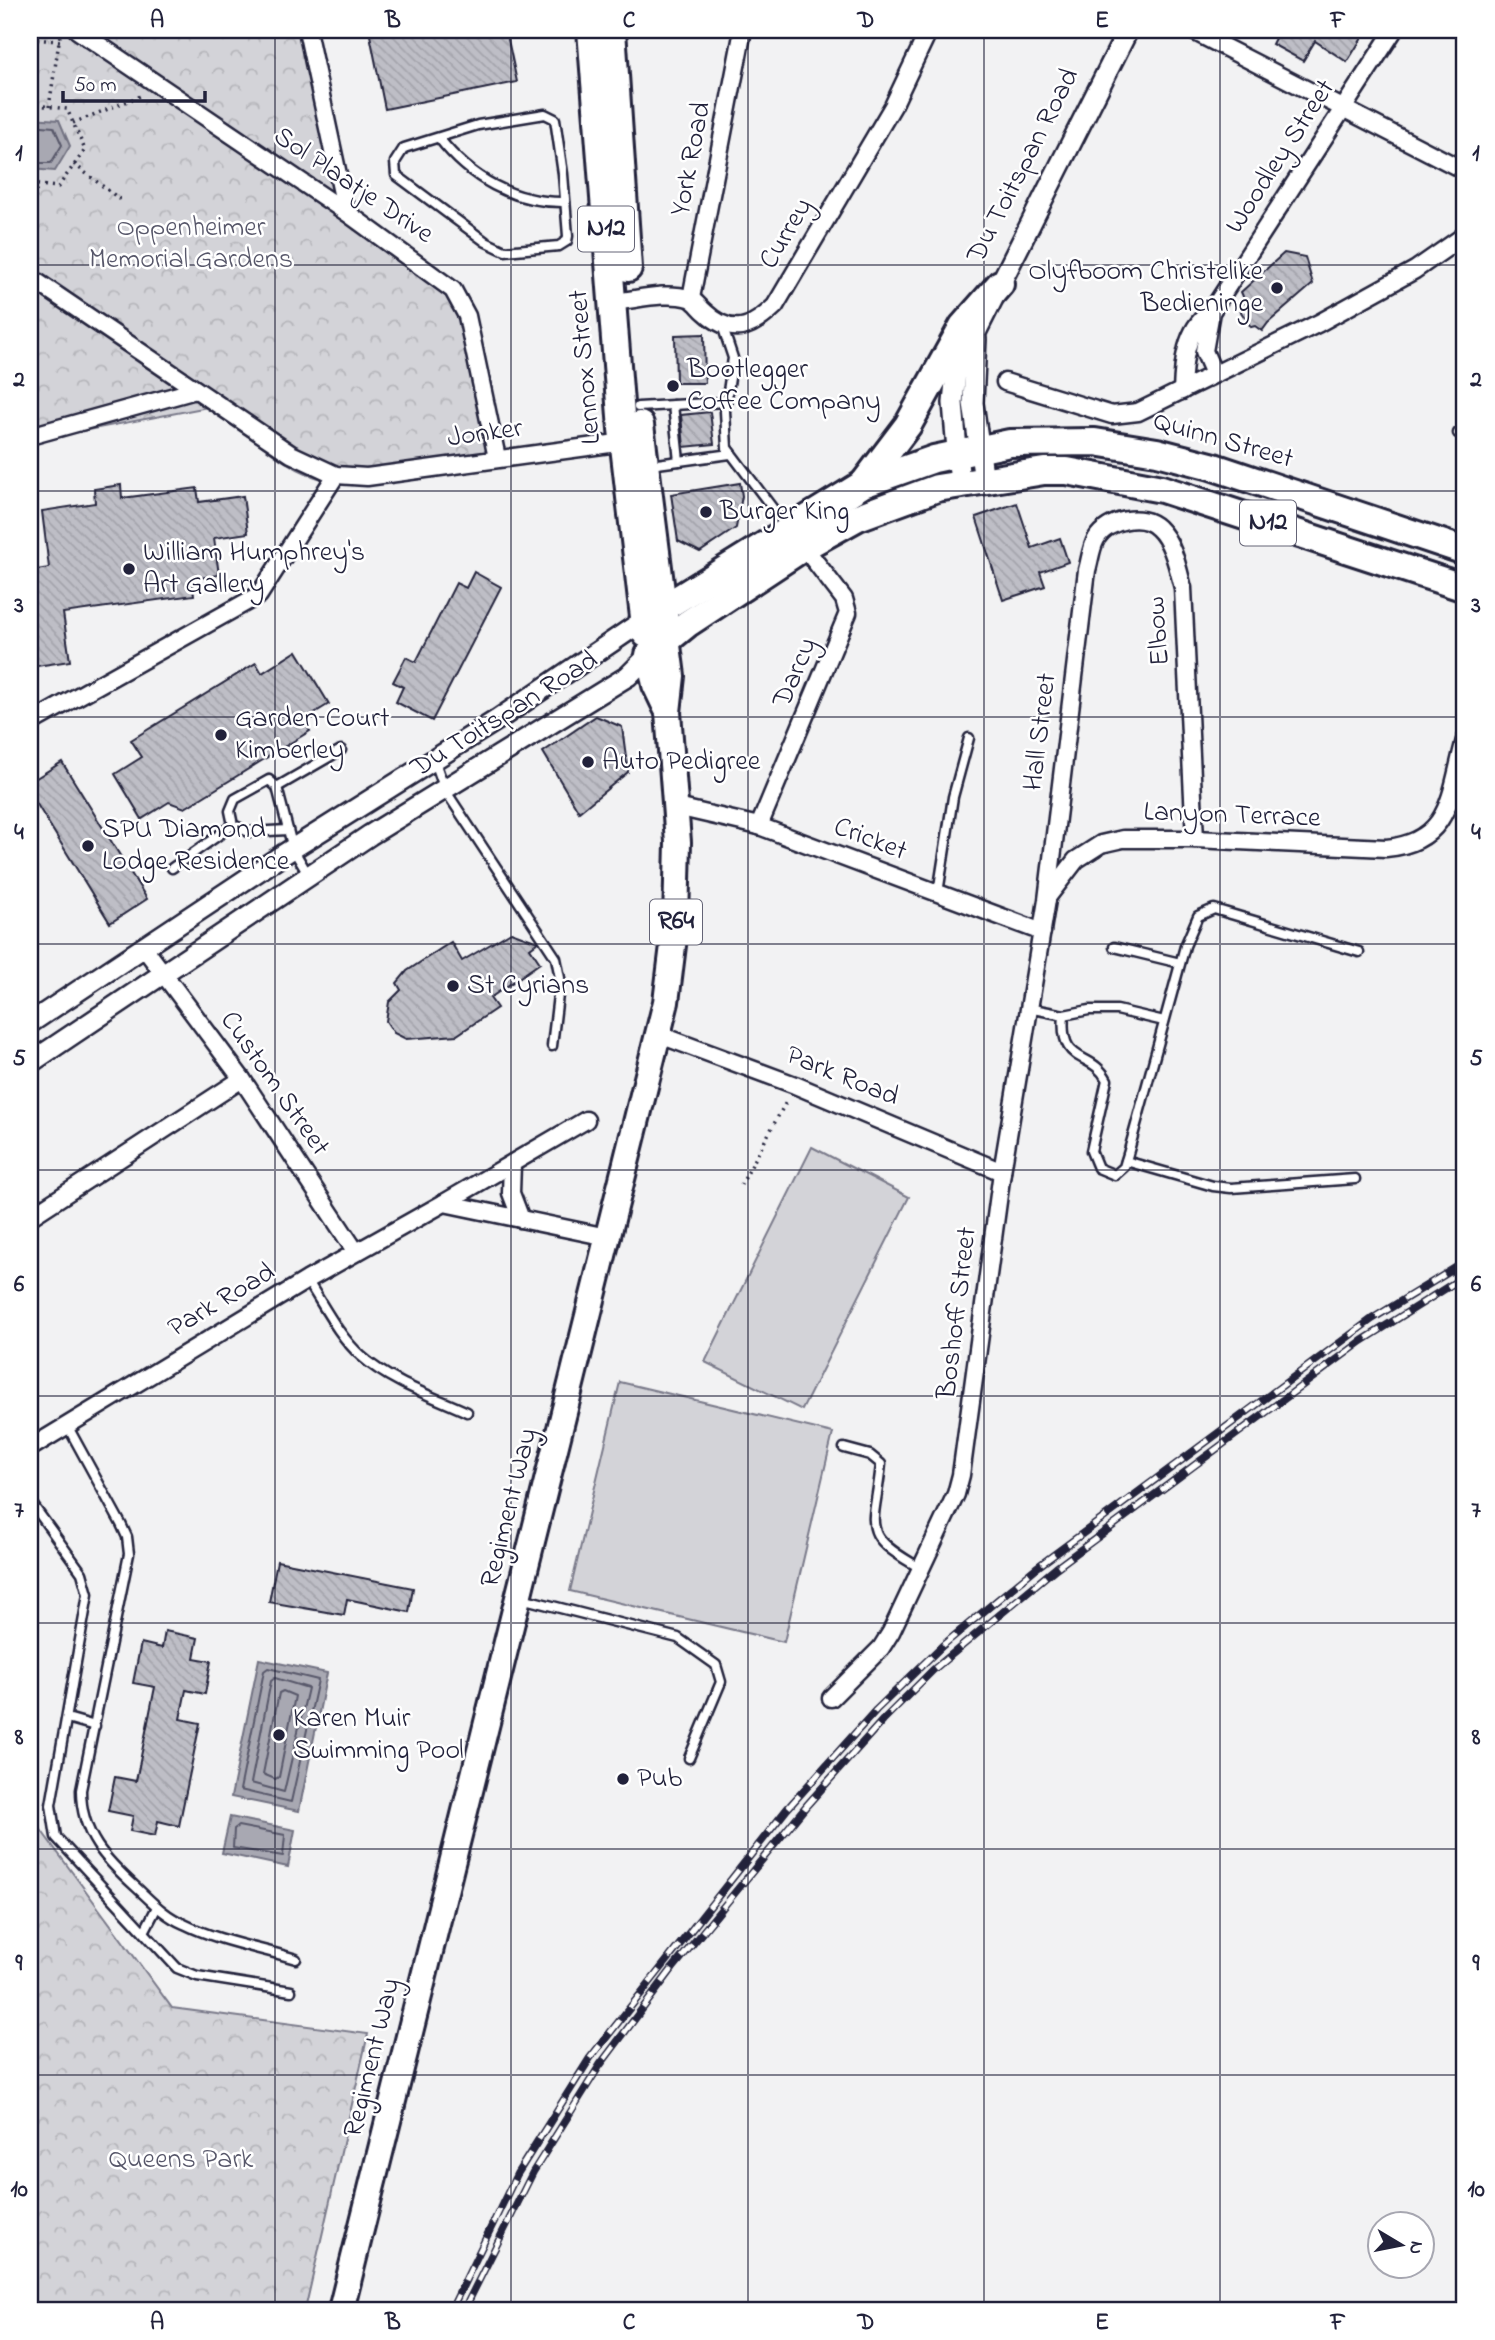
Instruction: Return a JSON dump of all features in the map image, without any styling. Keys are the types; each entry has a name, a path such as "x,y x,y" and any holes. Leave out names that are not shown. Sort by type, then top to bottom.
{"highway":[{"name":"Lennox Street","path":"591,30 621,301 633,441 658,647"},
{"name":"Lennox Street","path":"612,30 621,301 638,407 633,441 645,466 653,613"},
{"path":"863,484 908,425 963,326 1000,284"},
{"name":"Quinn Street","path":"968,451 1010,443 1069,440 1157,452 1211,466 1465,551"},
{"name":"Du Toitspan Road","path":"658,647 863,484 968,451"},
{"name":"N12","path":"972,483 1030,472 1067,471 1146,485 1465,588"},
{"name":"Du Toitspan Road","path":"653,613 797,538 937,488 972,483"}],"main road":[{"name":"Regiment Way","path":"341,2310 607,1237 660,1035 676,920 677,807 668,712 671,676 658,647"}],"street":[{"name":"Sol Plaatje Drive","path":"77,30 441,278 461,303 467,316 497,458"},
{"path":"307,30 346,212"},
{"name":"York Road","path":"691,298 743,30"},
{"name":"Currey","path":"722,325 740,328 758,322 775,306 893,106 929,30"},
{"name":"Du Toitspan Road","path":"972,483 968,451 953,403 956,372 1128,30"},
{"path":"1191,30 1465,171"},
{"name":"Woodley Street","path":"1182,390 1184,361 1190,339 1202,319 1211,312 1394,30"},
{"path":"1004,382 1077,406 1120,416 1138,412 1415,270 1465,235"},
{"path":"30,277 299,459 336,475 259,595 30,723"},
{"path":"621,301 654,296 691,298 722,325"},
{"name":"Woodley Street","path":"1211,312 1204,351 1214,374"},
{"path":"30,436 196,390"},
{"name":"Jonker","path":"336,475 367,477 633,441"},
{"name":"Elbow","path":"1087,570 1096,539 1117,522 1145,521 1158,527 1174,556 1186,603 1195,839"},
{"name":"Darcy","path":"760,826 848,613 844,599 797,538"},
{"name":"Hall Street","path":"1046,900 1087,570"},
{"name":"Du Toitspan Road","path":"30,1023 145,949 290,839 434,759 653,613"},
{"name":"Du Toitspan Road","path":"30,1063 309,876 628,676 658,647"},
{"path":"1447,802 1464,747"},
{"name":"Lanyon Terrace","path":"1046,900 1067,869 1101,844 1124,839 1195,839 1387,848 1409,845 1436,830 1447,802"},
{"name":"Cricket","path":"677,807 760,826 1042,932"},
{"name":"Boshoff Street","path":"831,1698 881,1648 922,1569 956,1494 965,1458 1002,1172 1046,900"},
{"name":"Custom Street","path":"145,949 242,1079 356,1252"},
{"name":"Park Road","path":"660,1035 795,1085 1002,1172"},
{"path":"30,1217 242,1079"},
{"name":"Park Road","path":"30,1448 307,1280 586,1120"},
{"path":"512,1164 511,1193 521,1219"},
{"path":"444,1203 607,1237"}],"lane":[{"path":"551,114 557,128 565,202 568,236 564,244 505,251 486,242 396,175 395,162 404,149 478,125 551,114"},
{"path":"439,138 464,166 496,187 530,200 565,202"},
{"path":"722,325 733,358 726,402 725,431 730,454 797,538"},
{"path":"638,407 726,402"},
{"path":"673,405 679,461"},
{"path":"645,466 730,454"},
{"path":"937,893 953,797 969,738"},
{"path":"277,787 341,750"},
{"path":"434,759 445,790 556,958 560,978 552,1046"},
{"path":"233,825 230,811 234,799 269,780 277,787 290,839 309,876"},
{"path":"1447,802 1465,804"},
{"path":"233,825 249,832 290,839"},
{"path":"172,868 233,825"},
{"path":"1064,1016 1063,1027 1069,1048 1074,1055 1101,1071 1107,1080 1091,1151 1098,1168 1115,1175 1126,1160 1180,963 1198,916 1214,909 1359,952"},
{"path":"1114,947 1180,963"},
{"path":"1028,1008 1064,1016 1109,1010 1164,1021"},
{"path":"1126,1160 1213,1186 1231,1188 1355,1179"},
{"path":"307,1280 343,1336 361,1356 382,1371 467,1412"},
{"path":"68,1427 127,1537 129,1554 81,1790 82,1812 87,1829 110,1863 158,1907 192,1928 296,1959"},
{"path":"844,1448 870,1455 881,1464 872,1525 881,1540 896,1554 922,1569"},
{"path":"30,1502 82,1573 87,1587 88,1604 51,1805 53,1830 62,1844 170,1963 187,1974 291,1991"},
{"path":"518,1597 678,1638 716,1665 721,1682 689,1758"},
{"path":"67,1718 95,1726"},
{"path":"144,1932 158,1907"}],"path":[{"path":"50,107 61,30"},
{"path":"30,39 60,41"},
{"path":"73,123 162,88"},
{"path":"30,104 67,109 85,150 58,187 30,184"},
{"path":"74,164 122,201"},
{"path":"30,233 37,185"},
{"path":"741,1185 795,1085"}],"green space":[{"name":"Oppenheimer Memorial Gardens","path":"30,30 305,30 350,221 459,298 493,466 341,484 322,480 272,454 213,406 30,441"},
{"path":"812,1147 909,1197 802,1410 705,1362"},
{"path":"620,1382 833,1433 784,1642 570,1591"},
{"name":"Queens Park","path":"30,1815 172,2008 368,2034 305,2310 30,2310"}],"water":[{"path":"31,118 59,120 70,146 55,171 30,169"},
{"name":"Karen Muir Swimming Pool","path":"259,1659 327,1673 299,1811 231,1797"},
{"path":"230,1817 295,1830 288,1867 222,1853"}],"building":[{"path":"369,30 506,30 517,82 385,109"},
{"path":"1279,30 1367,30 1347,62 1315,41 1303,61 1272,44"},
{"name":"Olyfboom Christelike Bedieninge","path":"1284,253 1305,257 1313,284 1262,331 1255,326 1251,327 1241,312 1240,305 1245,301 1241,292"},
{"path":"704,334 705,383 676,383 675,335"},
{"path":"710,412 714,444 684,447 681,415"},
{"name":"Burger King","path":"740,483 742,496 736,528 700,552 678,541 671,494"},
{"name":"William Humphrey's Art Gallery","path":"121,485 122,498 197,488 199,502 243,496 248,533 214,538 219,575 192,579 194,595 63,613 70,661 30,667 30,571 49,568 42,511 95,503 94,489"},
{"path":"1017,503 1032,548 1060,538 1068,562 1040,572 1045,586 1003,600 976,517"},
{"path":"474,572 501,587 432,721 396,702 403,687 393,682 406,657 416,662 456,583 466,588"},
{"name":"Garden Court Kimberley","path":"297,651 329,704 303,720 310,731 185,808 169,802 142,819 115,774 142,757 131,740 256,663 262,673"},
{"name":"Auto Pedigree","path":"596,716 622,727 628,772 579,812 543,752"},
{"name":"SPU Diamond Lodge Residence","path":"62,762 147,899 110,923 30,793 30,782"},
{"name":"St Cyrians","path":"511,932 538,942 530,948 540,963 490,998 497,1008 457,1035 406,1039 394,1033 386,1021 389,1002 401,990 397,983 407,971 451,942 462,961"},
{"path":"277,1561 413,1588 409,1612 347,1599 344,1615 269,1602"},
{"path":"165,1631 198,1638 194,1658 211,1661 205,1694 186,1690 180,1719 200,1723 179,1826 158,1821 155,1836 130,1831 133,1816 108,1811 115,1777 136,1781 155,1687 133,1683 141,1643 162,1648"}],"railway":[{"path":"451,2310 517,2174 590,2058 787,1809 876,1710 942,1646 1036,1568 1372,1319 1465,1262"},
{"path":"464,2310 533,2172 600,2065 673,1968 807,1805 883,1720 933,1670 1056,1568 1362,1341 1465,1276"}],"place":[{"name":"Olyfboom Christelike Bedieninge","path":"1277,288"},
{"name":"Bootlegger Coffee Company","path":"673,386"},
{"name":"Burger King","path":"706,512"},
{"name":"William Humphrey's Art Gallery","path":"129,569"},
{"name":"Garden Court Kimberley","path":"221,735"},
{"name":"Auto Pedigree","path":"588,762"},
{"name":"SPU Diamond Lodge Residence","path":"88,846"},
{"name":"St Cyrians","path":"453,986"},
{"name":"Karen Muir Swimming Pool","path":"279,1735"},
{"name":"Pub","path":"623,1779"}]}
